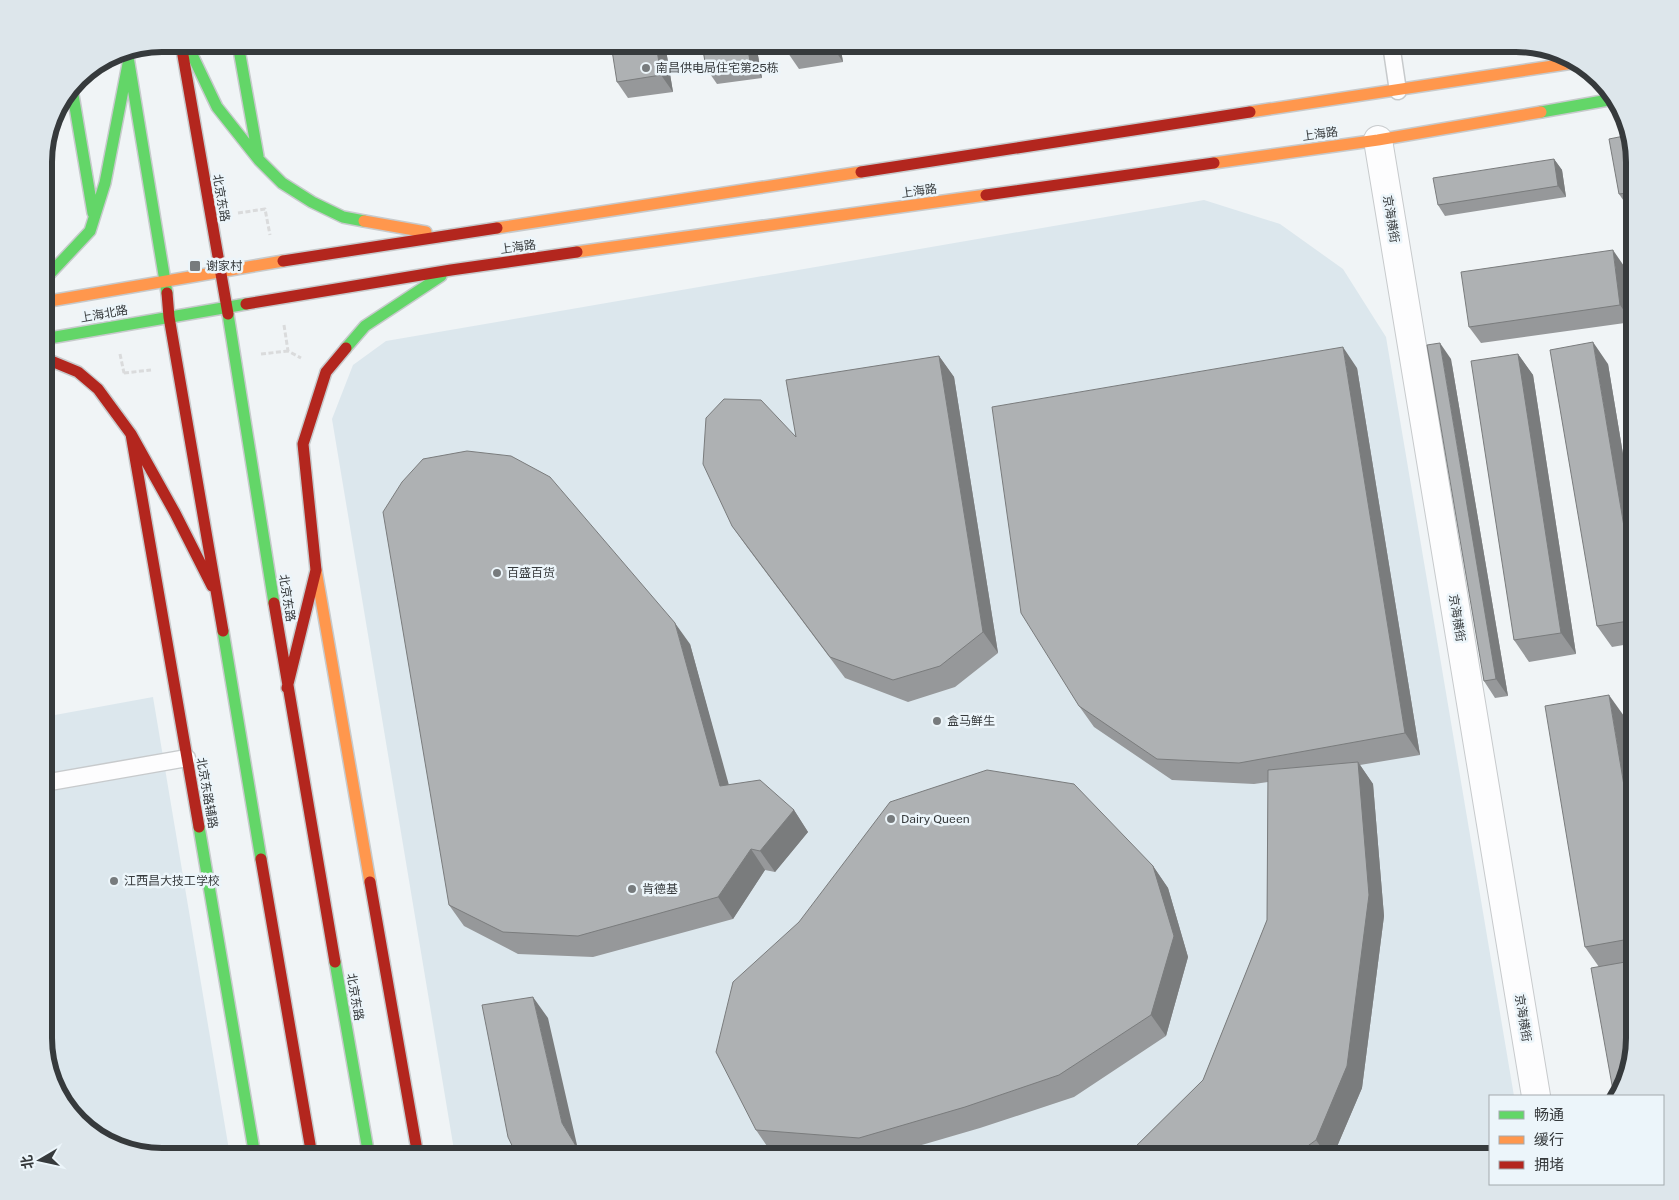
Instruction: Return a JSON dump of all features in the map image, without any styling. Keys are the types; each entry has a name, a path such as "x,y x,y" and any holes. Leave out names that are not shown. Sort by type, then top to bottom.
{"main road":[{"name":"北京东路","path":"183,53 226,306 287,688 368,1148"},
{"path":"191,53 217,107 259,160 282,182 312,202 343,217 445,236"},
{"path":"240,53 259,160"},
{"path":"53,272 90,231 105,183 128,58"},
{"path":"128,58 166,281 169,317 311,1148"},
{"name":"上海路","path":"220,272 1565,64"},
{"path":"74,98 94,218"},
{"name":"上海路","path":"226,306 451,270 1378,140 1607,99"},
{"path":"417,1148 316,570 303,444 326,372 365,326 451,270"},
{"name":"上海北路","path":"53,300 220,272"},
{"name":"上海北路","path":"53,337 226,306"},
{"path":"53,362 78,372 98,389 131,434 175,513 216,595"},
{"name":"北京东路辅路","path":"131,434 254,1148"},
{"path":"287,688 316,570"}],"street":[{"name":"京海横街","path":"1378,140 1536,1095"}],"lane":[{"path":"1392,53 1398,91"},
{"path":"53,781 187,758"}],"shaded area":[{"path":"1204,200 1280,224 1343,269 1386,337 1514,1095 1489,1095 1489,1148 454,1148 332,419 353,365 386,341"},
{"name":"江西昌大技工学校","path":"153,697 229,1148 162,1148 127,1142 95,1125 71,1099 61,1080 53,1052 53,715"}],"building":[{"path":"612,53 657,53 661,75 617,82"},
{"path":"704,53 749,53 750,61 706,68"},
{"path":"1623,136 1626,148 1626,193 1619,194 1609,139"},
{"path":"1554,159 1558,186 1438,205 1433,178"},
{"path":"1613,250 1620,305 1469,327 1461,272"},
{"path":"1593,342 1626,538 1626,621 1597,626 1550,350"},
{"path":"1440,343 1496,679 1484,681 1427,345"},
{"path":"1343,347 1405,733 1239,763 1157,759 1079,706 1021,613 992,407"},
{"path":"1518,354 1561,633 1514,640 1471,361"},
{"path":"939,356 983,632 940,666 893,680 830,657 732,526 703,464 706,418 724,399 761,400 796,437 786,380"},
{"path":"467,451 511,456 550,477 675,623 720,786 760,780 794,810 760,851 751,849 718,897 578,936 503,932 449,905 383,512 402,482 423,459"},
{"path":"1609,695 1626,798 1626,940 1585,947 1545,706"},
{"path":"1358,762 1369,895 1347,1066 1316,1140 1305,1148 1134,1148 1203,1080 1267,920 1268,770"},
{"path":"987,770 1074,784 1153,866 1174,936 1151,1015 1059,1075 965,1107 859,1138 756,1130 716,1052 733,982 799,922 890,802"},
{"path":"1626,962 1626,1045 1621,1073 1613,1090 1591,968"},
{"path":"533,997 562,1123 577,1148 513,1148 508,1137 482,1005"}],"traffic: fast":[{"path":"191,53 217,107 259,160 282,183 312,202 343,217 364,221"},
{"path":"240,53 258,156"},
{"path":"128,58 167,293"},
{"path":"53,270 90,231 105,183 128,64"},
{"path":"74,98 93,213"},
{"path":"1541,112 1607,100"},
{"path":"346,348 365,326 441,276"},
{"path":"53,337 246,304"},
{"path":"228,314 274,603"},
{"path":"223,631 261,859"},
{"path":"199,827 254,1148"},
{"path":"335,962 368,1148"}],"traffic: slow":[{"path":"1250,112 1565,64"},
{"path":"1214,163 1378,140 1541,112"},
{"path":"497,228 861,172"},
{"path":"577,252 986,195"},
{"path":"364,221 426,232"},
{"path":"53,300 283,261"},
{"path":"316,570 370,882"}],"traffic: jam":[{"path":"183,53 228,314"},
{"path":"861,172 1250,112"},
{"path":"986,195 1214,163"},
{"path":"283,261 497,228"},
{"path":"246,304 451,270 577,252"},
{"path":"167,293 169,317 223,631"},
{"path":"287,688 316,570 303,444 326,372 346,348"},
{"path":"53,362 78,372 98,389 131,434 175,513 212,586"},
{"path":"131,434 199,827"},
{"path":"274,603 335,962"},
{"path":"261,859 311,1148"},
{"path":"370,882 417,1148"}],"place":[{"name":"南昌供电局住宅第25栋","path":"646,68"},
{"name":"谢家村","path":"195,266"},
{"name":"百盛百货","path":"497,573"},
{"name":"盒马鲜生","path":"937,721"},
{"name":"Dairy Queen","path":"891,819"},
{"name":"江西昌大技工学校","path":"114,881"},
{"name":"肯德基","path":"632,889"}]}
